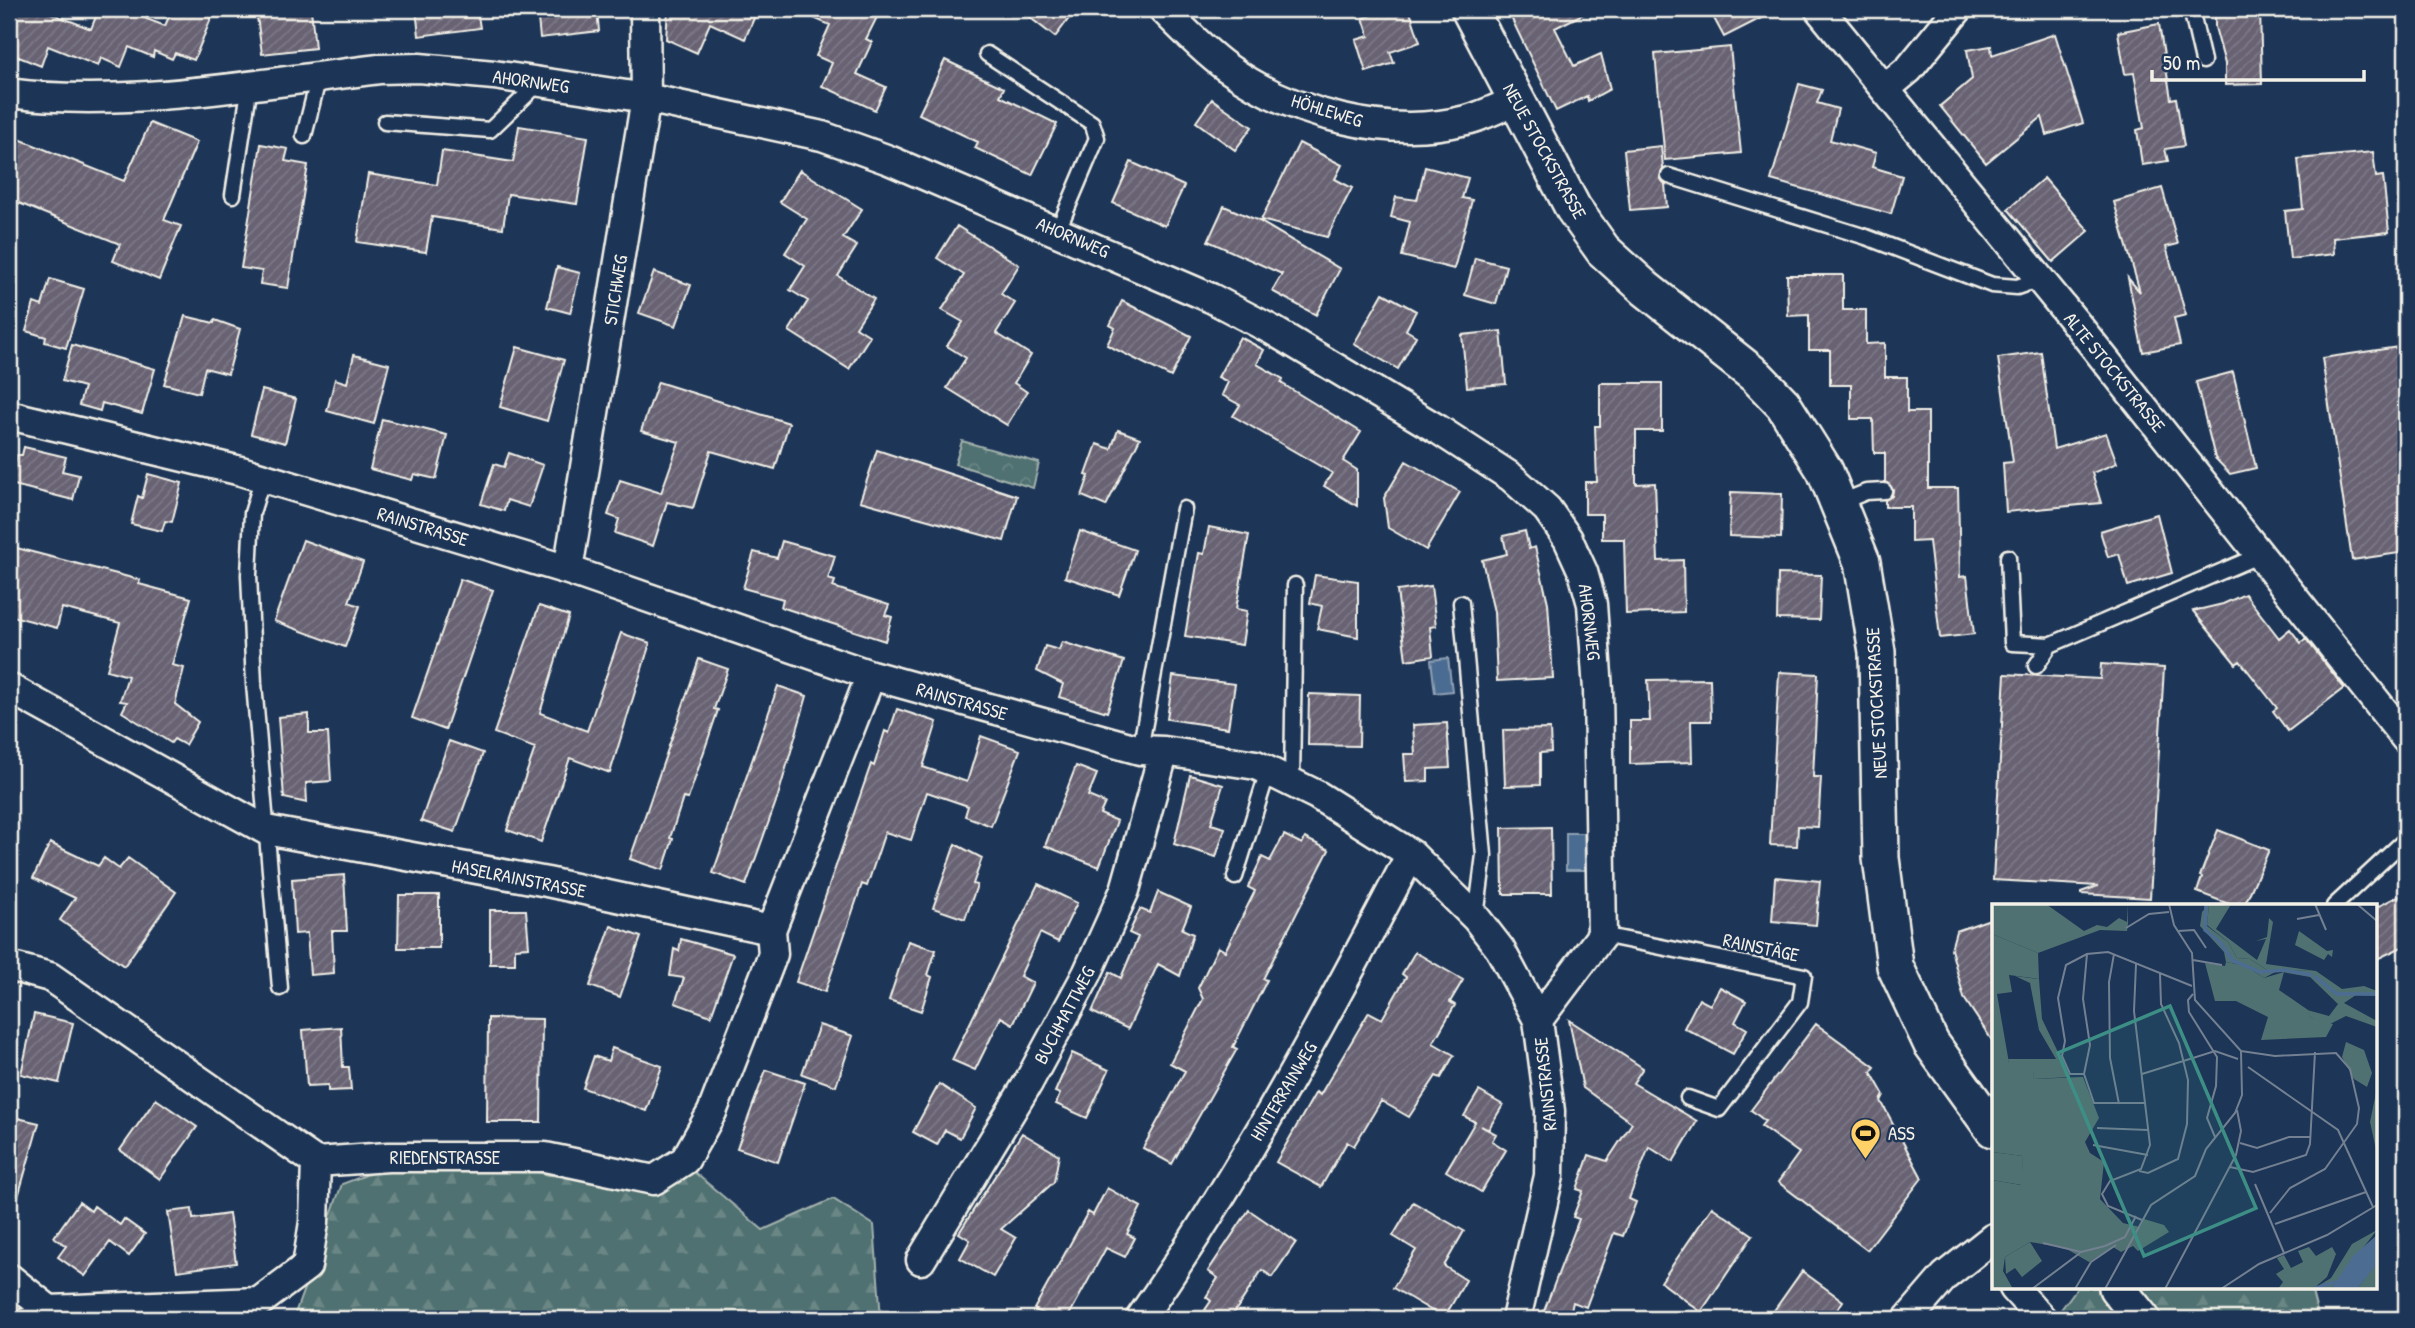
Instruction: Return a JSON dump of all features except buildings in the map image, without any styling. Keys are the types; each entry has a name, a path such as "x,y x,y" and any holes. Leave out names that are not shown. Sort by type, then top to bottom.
{"street":[{"name":"STICHWEG","path":"568,570 646,98 645,9"},
{"name":"HÖHLEWEG","path":"1163,9 1227,67 1298,103 1342,118 1412,127 1467,120 1516,100"},
{"name":"NEUE STOCKSTRASSE","path":"1469,9 1573,208 1603,250 1646,289 1756,376 1783,404 1825,471 1862,562 1877,652 1881,858 1895,965 1931,1042 1992,1128"},
{"name":"ALTE STOCKSTRASSE","path":"1819,9 2040,279 2406,739"},
{"path":"1885,89 1909,69 1958,9"},
{"name":"AHORNWEG","path":"9,93 39,98 120,97 379,69 419,68 646,98 822,136 937,179 1058,230 1211,298 1272,330 1511,477 1547,509 1569,539 1583,572 1592,604 1598,690 1602,936"},
{"name":"RAINSTRASSE","path":"9,415 263,477 568,570 871,675 1152,750 1256,765 1410,854 1476,918 1515,972 1538,1020 1547,1067 1551,1152 1545,1199 1516,1319"},
{"name":"RIEDENSTRASSE","path":"316,1162 387,1157 545,1157 654,1180 685,1160 712,1112 773,954 771,930 871,675"},
{"name":"HASELRAINSTRASSE","path":"9,688 266,830 547,882 771,930"},
{"name":"BUCHMATTWEG","path":"921,1261 1028,1083 1087,974 1125,890 1152,750"},
{"name":"HINTERRAINWEG","path":"1140,1319 1167,1280 1317,1036 1410,854"},
{"path":"1538,1020 1602,936"},
{"path":"9,966 50,977 316,1162 314,1222 307,1266 259,1303 49,1310 9,1278"},
{"path":"1908,1319 1945,1276 1988,1250"},
{"path":"2016,1290 2042,1319"},
{"path":"2119,1290 2142,1319"}],"lane":[{"path":"2191,9 2203,61"},
{"path":"987,54 1092,122 1097,138 1058,230"},
{"path":"304,136 319,76"},
{"path":"386,122 490,130 540,82"},
{"path":"233,195 250,84"},
{"path":"1670,176 1866,237 1992,285 2017,288 2040,279"},
{"path":"263,477 252,513 249,575 266,830 280,988"},
{"path":"1839,503 1866,492 1884,491"},
{"path":"1152,750 1184,509"},
{"path":"2008,557 2012,643 2050,645 2260,555"},
{"path":"1235,877 1280,777 1295,585"},
{"path":"1461,603 1484,855 1476,918"},
{"path":"2036,666 2050,645"},
{"path":"2336,904 2406,839"},
{"name":"RAINSTÄGE","path":"1602,936 1804,976 1800,1002 1719,1109 1688,1098"},
{"path":"14,1319 49,1310"}],"green space":[{"path":"962,441 1039,463 1033,488 955,464"},
{"path":"479,1157 549,1175 614,1179 687,1166 763,1230 833,1199 874,1225 881,1319 293,1319 342,1184 390,1166"},
{"path":"2076,1290 2312,1290 2319,1319 2054,1319"}],"water":[{"path":"1448,658 1452,691 1435,693 1431,660"},
{"path":"1566,833 1584,833 1585,870 1566,870"}],"place":[{"name":"ASS","path":"1865,1160"}]}
